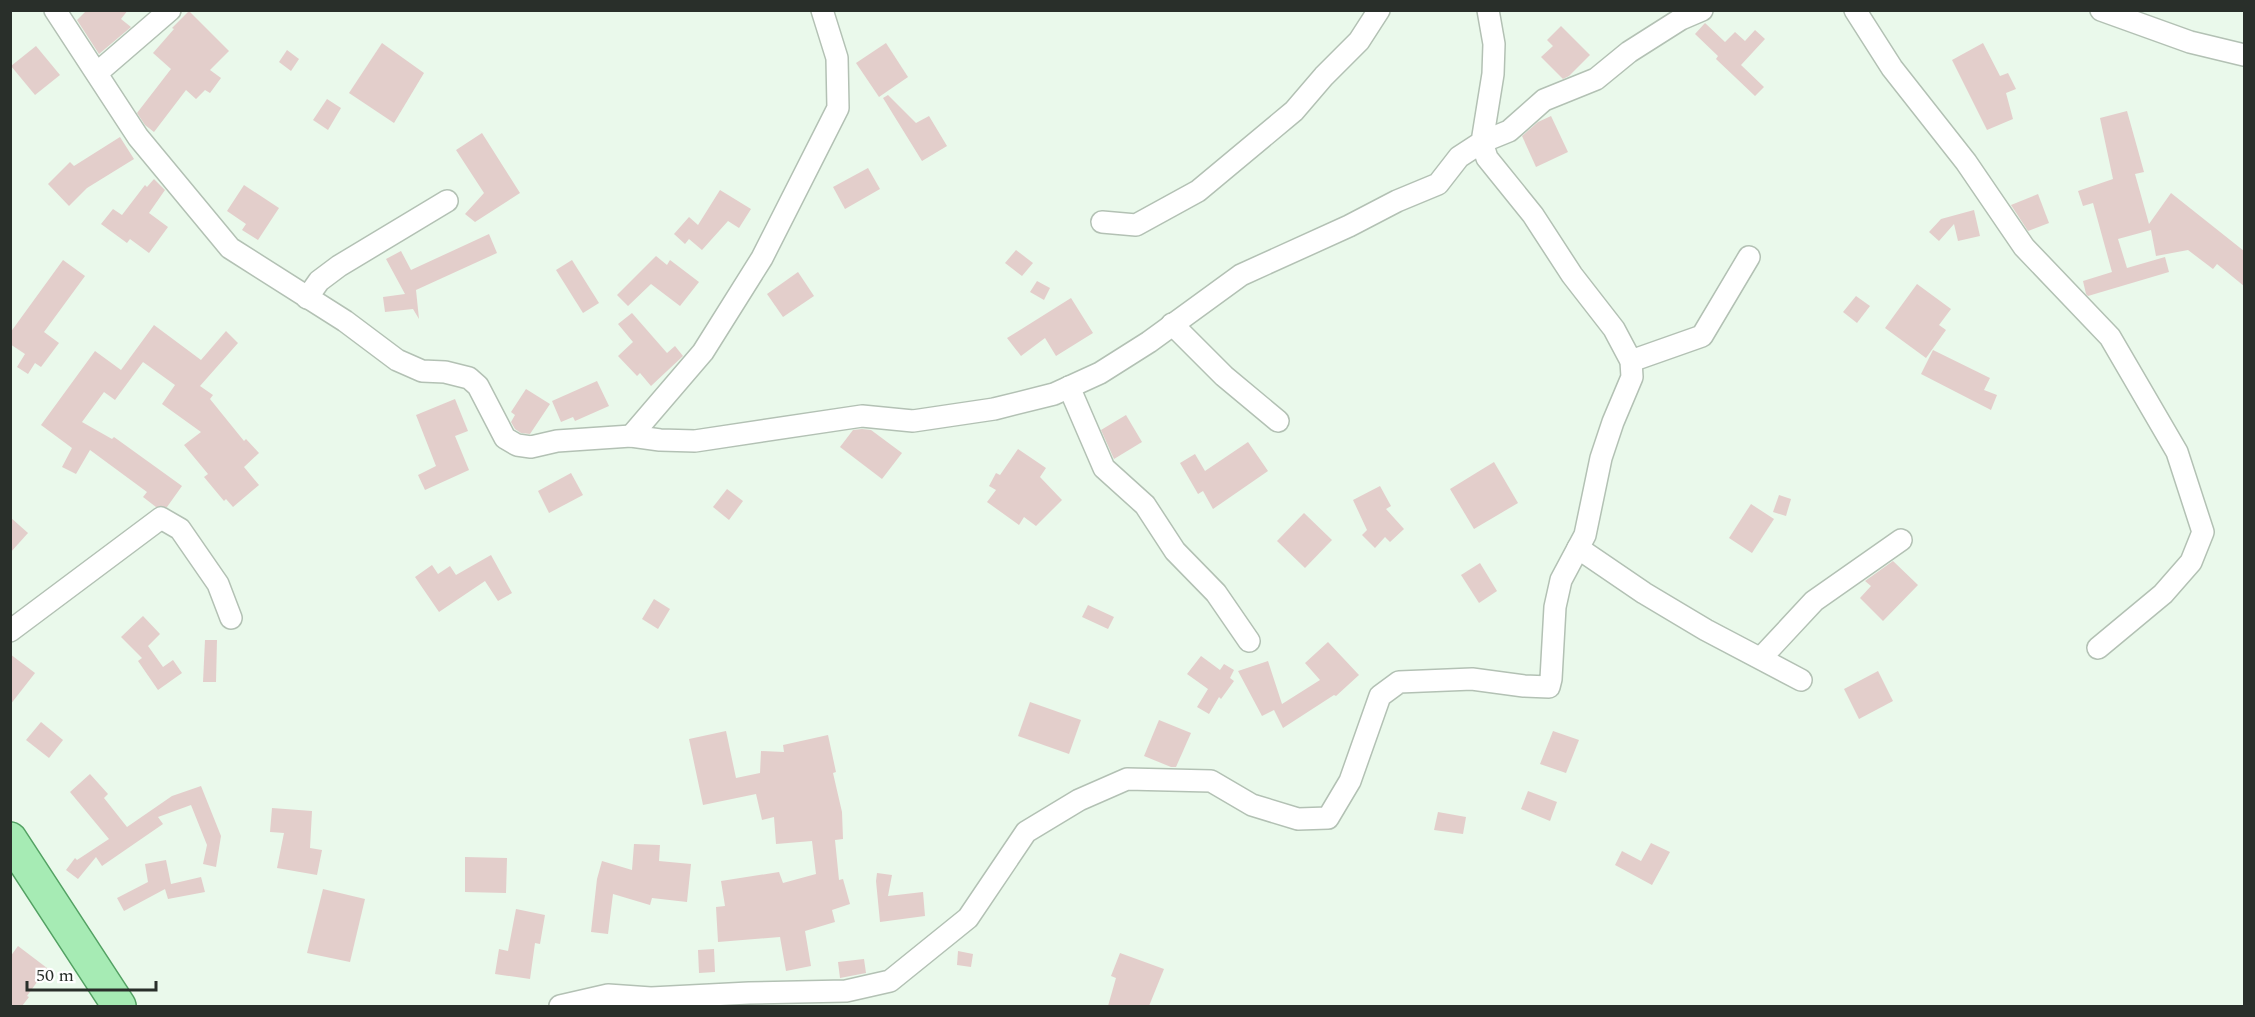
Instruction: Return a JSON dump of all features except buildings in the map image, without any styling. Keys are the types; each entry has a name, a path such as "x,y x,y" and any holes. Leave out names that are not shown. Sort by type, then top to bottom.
{"main road":[{"path":"10,839 119,1006"}],"street":[{"path":"55,10 138,137 230,248 345,321 398,360 422,371 444,372 469,378 478,386 505,438 517,445 531,447 557,441 631,436 695,441 862,416 913,421 994,410 1054,394 1100,373 1149,342 1241,275 1438,184 1459,157 1482,142 1509,131 1544,100 1596,80 1629,52 1681,19 1702,10"},
{"path":"97,74 170,10"},
{"path":"631,436 703,352 721,324 762,258 838,108 837,58 822,10"},
{"path":"1102,222 1136,225 1198,191 1294,111 1359,40 1379,10"},
{"path":"560,1006 608,995 651,998 846,991 890,981 968,918 1026,832 1079,800 1127,779 1211,781 1252,805 1298,819 1328,818 1350,781 1380,696 1399,682 1473,679 1549,687 1555,606 1561,580 1585,535 1604,449 1632,376 1631,361 1614,329 1572,275 1533,215 1487,158 1482,142 1493,74 1494,44 1488,10"},
{"path":"1855,10 1892,68 1966,162 2024,247 2110,338 2177,452 2203,532 2191,562 2163,594 2098,648"},
{"path":"2102,10 2190,42 2244,55"},
{"path":"307,298 319,281 339,266 447,201"},
{"path":"1631,361 1702,336 1749,256"},
{"path":"1172,324 1224,376 1278,421"},
{"path":"1069,387 1104,468 1145,505 1175,551 1216,593 1249,641"},
{"path":"10,631 161,518 180,529 218,584 231,618"},
{"path":"1761,658 1814,601 1900,540"},
{"path":"1578,548 1675,612 1801,680"}]}
